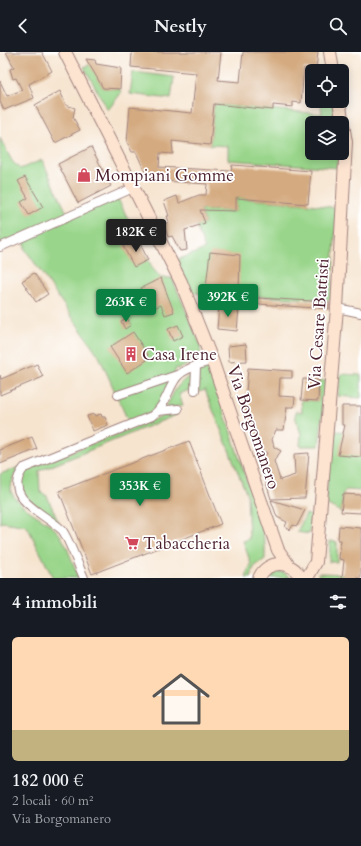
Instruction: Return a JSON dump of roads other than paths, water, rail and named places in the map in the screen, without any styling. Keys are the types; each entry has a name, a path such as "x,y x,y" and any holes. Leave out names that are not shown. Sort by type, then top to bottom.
{"main road":[{"name":"Via Borgomanero","path":"66,52 181,282 212,360 278,550 301,578"},
{"path":"330,52 332,64"},
{"name":"Via Cesare Battisti","path":"307,578 316,562 337,308 346,142 340,108"},
{"name":"Via Borgomanero","path":"268,567 270,559 269,526"},
{"name":"Via Cesare Battisti","path":"268,567 278,564 291,567 302,567 310,563 317,549"},
{"path":"259,578 268,567"}],"street":[{"path":"0,247 133,188"},
{"path":"337,308 361,313"},
{"path":"118,395 180,374 212,360"},
{"path":"195,390 196,367"},
{"path":"84,578 62,530 18,499 13,486 16,475 24,468 152,416 158,411 175,380 180,374"},
{"path":"158,411 178,410"},
{"name":"Via Cesare Battisti","path":"316,562 316,578"}],"place":[{"name":"Mompiani Gomme","path":"84,175"},
{"name":"Casa Irene","path":"131,354"},
{"name":"Tabaccheria","path":"132,543"}]}
